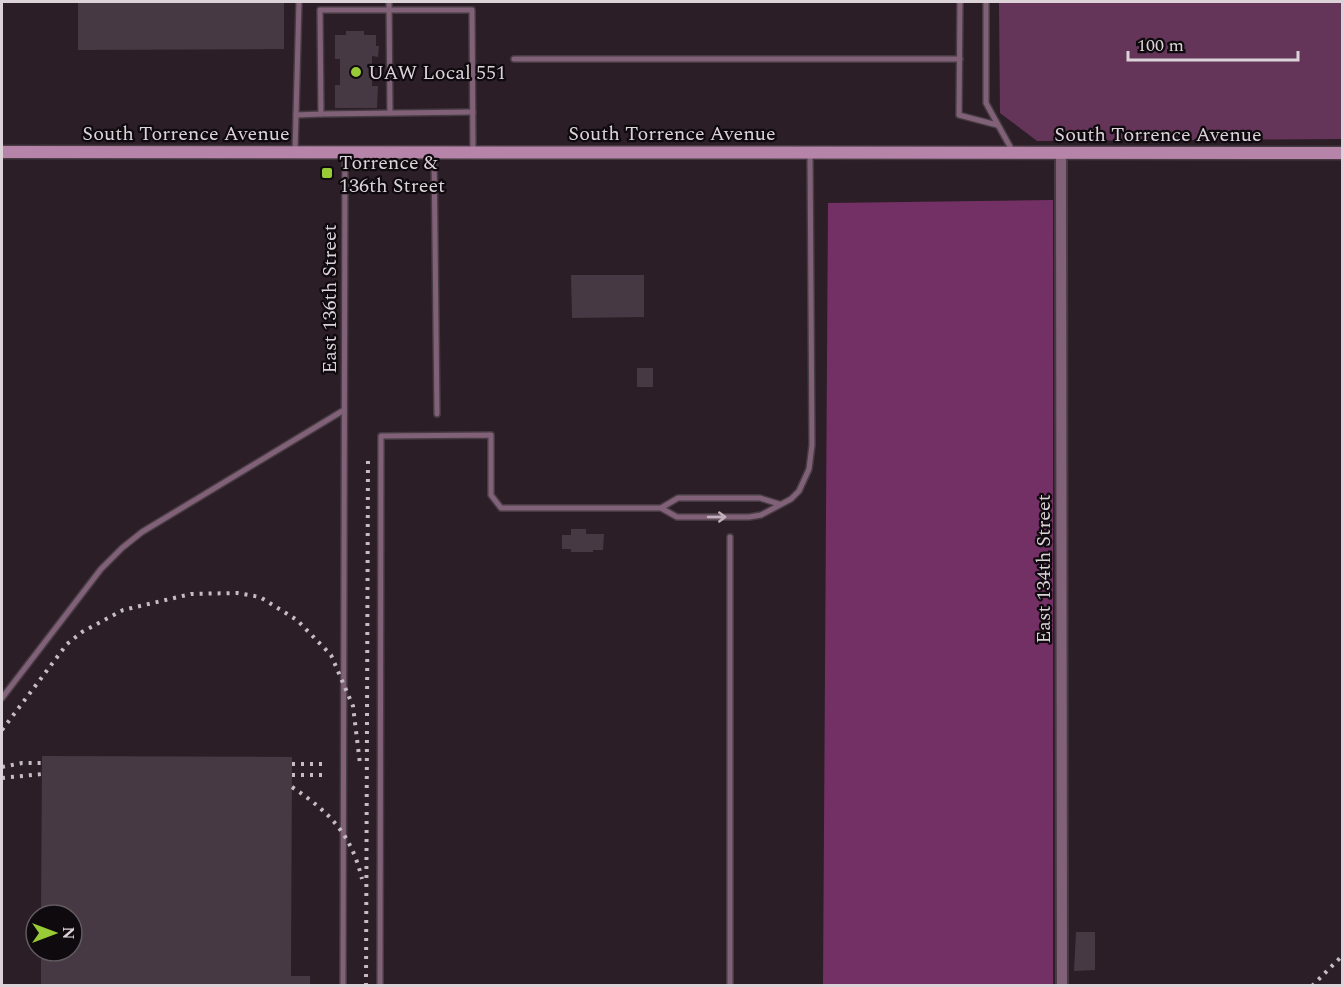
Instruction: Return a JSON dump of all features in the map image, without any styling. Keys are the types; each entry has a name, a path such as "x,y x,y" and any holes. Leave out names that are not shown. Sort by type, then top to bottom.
{"main road":[{"name":"South Torrence Avenue","path":"2,152 1342,153"}],"street":[{"name":"East 134th Street","path":"1061,153 1062,986"}],"lane":[{"path":"295,152 299,2"},
{"path":"389,2 390,113"},
{"path":"960,2 959,115 997,125"},
{"path":"986,2 986,103 1014,153"},
{"path":"321,114 320,10 472,10 473,152"},
{"path":"514,59 960,59"},
{"path":"296,115 473,112"},
{"name":"East 136th Street","path":"343,986 345,152"},
{"path":"434,152 437,414"},
{"path":"380,986 381,436 491,435 491,495 501,508 661,508 677,517 749,517 761,515 791,499 805,481 811,458 810,153"},
{"path":"2,698 101,569 122,548 142,532 344,410"},
{"path":"661,508 678,498 760,498 779,504"},
{"path":"730,537 730,986"}],"shaded area":[{"path":"999,2 1342,2 1342,139 1037,141 1000,113"},
{"path":"1053,200 1053,985 823,985 828,203"}],"building":[{"path":"78,2 284,2 284,49 78,50"},
{"name":"UAW Local 551","path":"346,31 364,31 364,35 376,35 376,46 379,46 378,57 372,56 372,86 378,86 377,108 335,108 335,85 340,85 340,59 335,59 335,35 346,35"},
{"path":"571,275 644,275 644,317 572,318"},
{"path":"637,368 653,368 653,387 637,387"},
{"path":"571,529 586,529 586,534 604,534 603,550 571,552 571,549 562,549 562,535 571,535"},
{"path":"42,756 292,757 291,976 310,976 310,986 41,986 41,963 84,963 84,903 41,903"},
{"path":"1076,932 1095,932 1095,970 1074,971"}],"railway":[{"path":"366,986 368,455"},
{"path":"2,730 67,644 82,632 123,610 191,594 237,593 260,597 297,620 331,655 353,706 360,764"},
{"path":"2,767 22,763 42,763"},
{"path":"292,764 325,764"},
{"path":"2,778 42,774"},
{"path":"292,775 322,775"},
{"path":"292,787 317,805 337,825 352,849 362,879"},
{"path":"1312,986 1342,956"}],"place":[{"name":"UAW Local 551","path":"356,72"},
{"name":"Torrence & 136th Street","path":"327,173"}]}
